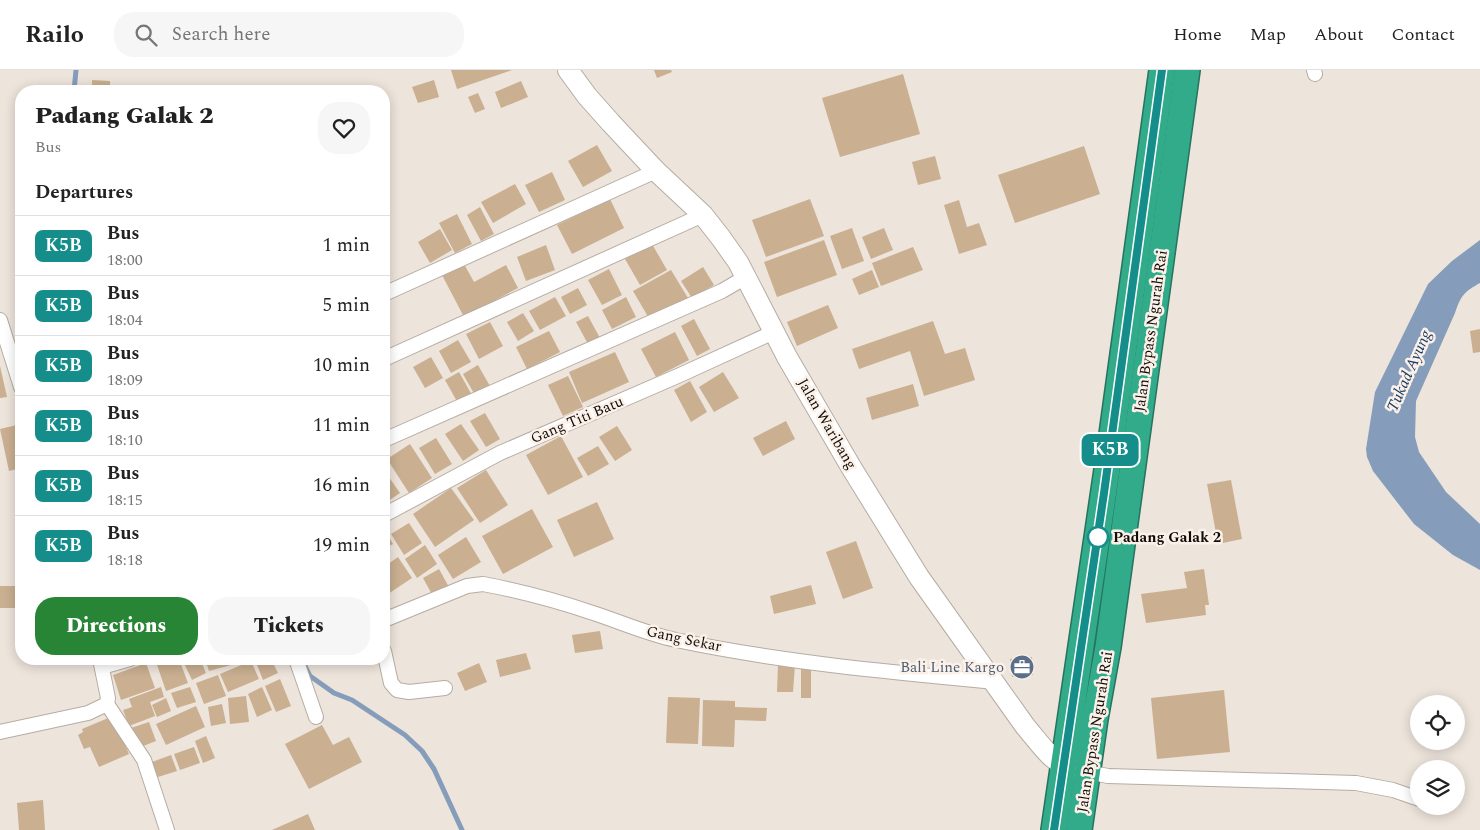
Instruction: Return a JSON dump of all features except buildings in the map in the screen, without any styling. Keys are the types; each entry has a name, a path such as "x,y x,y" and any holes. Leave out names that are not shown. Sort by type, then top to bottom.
{"highway":[{"name":"Jalan Bypass Ngurah Rai","path":"1079,830 1076,770 1162,70"},
{"name":"Jalan Bypass Ngurah Rai","path":"1054,830 1076,770 1108,647 1187,70"}],"street":[{"name":"Jalan Waribang","path":"568,70 587,96 656,171 703,215 738,262 774,332 851,467 919,577 1025,726 1044,748 1076,770"},
{"path":"390,291 656,171"},
{"path":"390,356 703,215"},
{"path":"390,437 722,291 746,277"},
{"path":"0,320 15,368"},
{"name":"Gang Titi Batu","path":"390,512 500,453 774,332"},
{"name":"Gang Sekar","path":"390,618 467,586 483,584 593,613 644,632 675,640 771,656 995,682"},
{"path":"101,665 108,698 107,704 144,760 167,830"},
{"path":"298,665 316,717"},
{"path":"387,665 391,683 397,690 409,692 445,688"},
{"path":"0,732 88,713 107,704"},
{"path":"1076,770 1108,776 1356,783 1393,790 1410,796"}],"water":[{"name":"Tukad Ayung","path":"1480,240 1480,283 1461,298 1416,401 1415,437 1419,452 1446,492 1480,524 1480,570 1453,555 1414,524 1373,471 1366,449 1375,392 1428,284 1452,261"}],"waterway":[{"path":"75,85 76,70"},
{"path":"305,666 310,676 334,693 352,700 405,735 422,751 434,769 462,830"}],"bus line":[{"name":"K5B","path":"1054,830 1104,493 1162,70"}],"place":[{"name":"Padang Galak 2","path":"1098,537"},
{"name":"Bali Line Kargo","path":"1022,667"}]}
